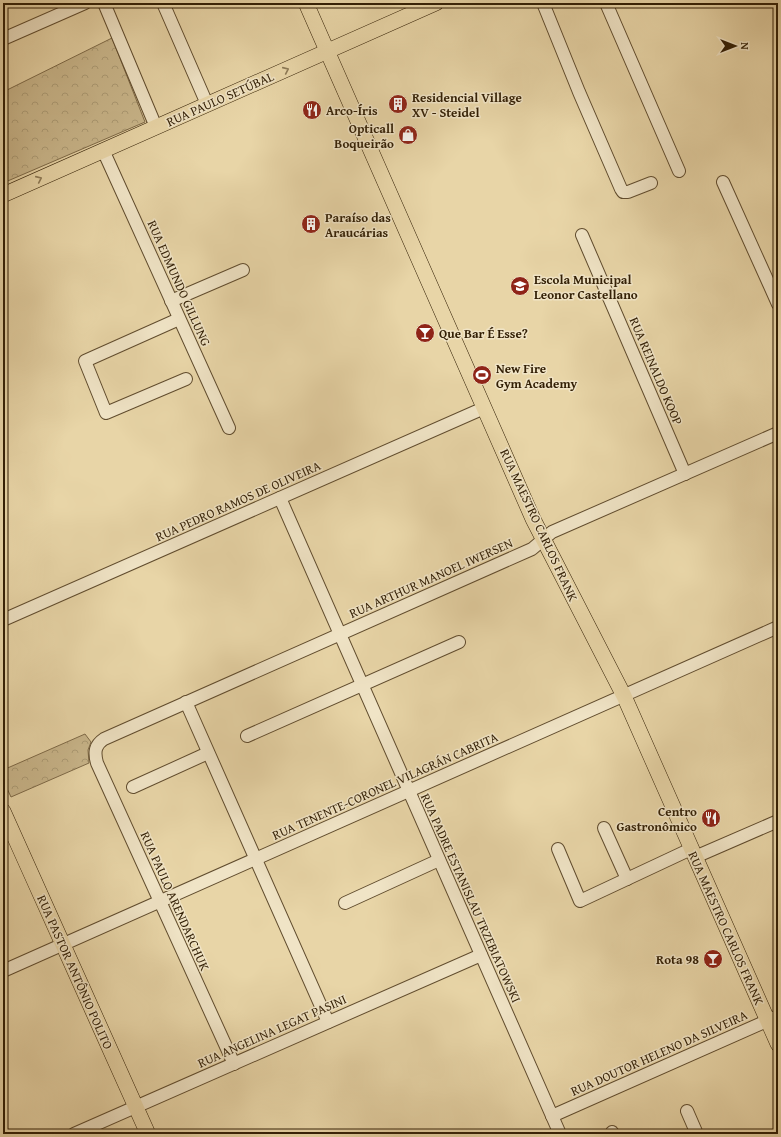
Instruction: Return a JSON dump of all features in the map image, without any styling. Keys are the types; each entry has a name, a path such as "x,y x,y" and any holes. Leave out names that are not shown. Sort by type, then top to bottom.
{"main road":[{"name":"RUA MAESTRO CARLOS FRANK","path":"306,3 543,540 624,696 693,853 773,1018 778,1044"},
{"name":"RUA PAULO SETÚBAL","path":"3,194 436,3"},
{"name":"RUA PASTOR ANTÔNIO POLITO","path":"3,811 148,1134"}],"street":[{"path":"3,39 85,3"},
{"path":"104,3 156,127"},
{"path":"163,3 207,104"},
{"path":"543,3 579,92 621,189 623,192 628,192 651,183"},
{"path":"606,3 679,171"},
{"name":"RUA EDMUNDO GILLUNG","path":"103,150 229,428"},
{"path":"724,182 778,304"},
{"name":"RUA REINALDO KOOP","path":"582,235 686,474"},
{"path":"172,301 243,270"},
{"path":"179,319 85,361 106,413 186,379"},
{"name":"RUA PEDRO RAMOS DE OLIVEIRA","path":"3,620 484,408"},
{"name":"RUA ARTHUR MANOEL IWERSEN","path":"95,749 98,743 104,738 532,549 552,532 778,432"},
{"name":"RUA PADRE ESTANISLAU TRZEBIATOWSKI","path":"280,498 560,1134"},
{"name":"RUA TENENTE-CORONEL VILAGRÁN CABRITA","path":"3,971 778,627"},
{"path":"246,736 459,642"},
{"path":"186,702 328,1022"},
{"name":"RUA PAULO ARENDARCHUK","path":"95,749 97,762 234,1064"},
{"path":"133,787 208,753"},
{"path":"558,850 580,901 627,879 778,821"},
{"path":"604,828 627,879"},
{"path":"345,903 439,860"},
{"name":"RUA ANGELINA LEGAT PASINI","path":"74,1134 481,954"},
{"name":"RUA DOUTOR HELENO DA SILVEIRA","path":"552,1116 773,1018"},
{"path":"687,1111 697,1134"}],"green space":[{"path":"112,38 145,122 3,183 3,92"},
{"path":"85,734 91,742 88,750 89,763 11,797 3,780 3,770"}],"place":[{"name":"Residencial Village XV - Steidel","path":"398,104"},
{"name":"Arco-Íris","path":"312,110"},
{"name":"Opticall Boqueirão","path":"408,135"},
{"name":"Paraíso das Araucárias","path":"311,224"},
{"name":"Escola Municipal Leonor Castellano","path":"520,286"},
{"name":"Que Bar É Esse?","path":"425,333"},
{"name":"New Fire Gym Academy","path":"482,375"},
{"name":"Centro Gastronômico","path":"711,818"},
{"name":"Rota 98","path":"713,959"}]}
